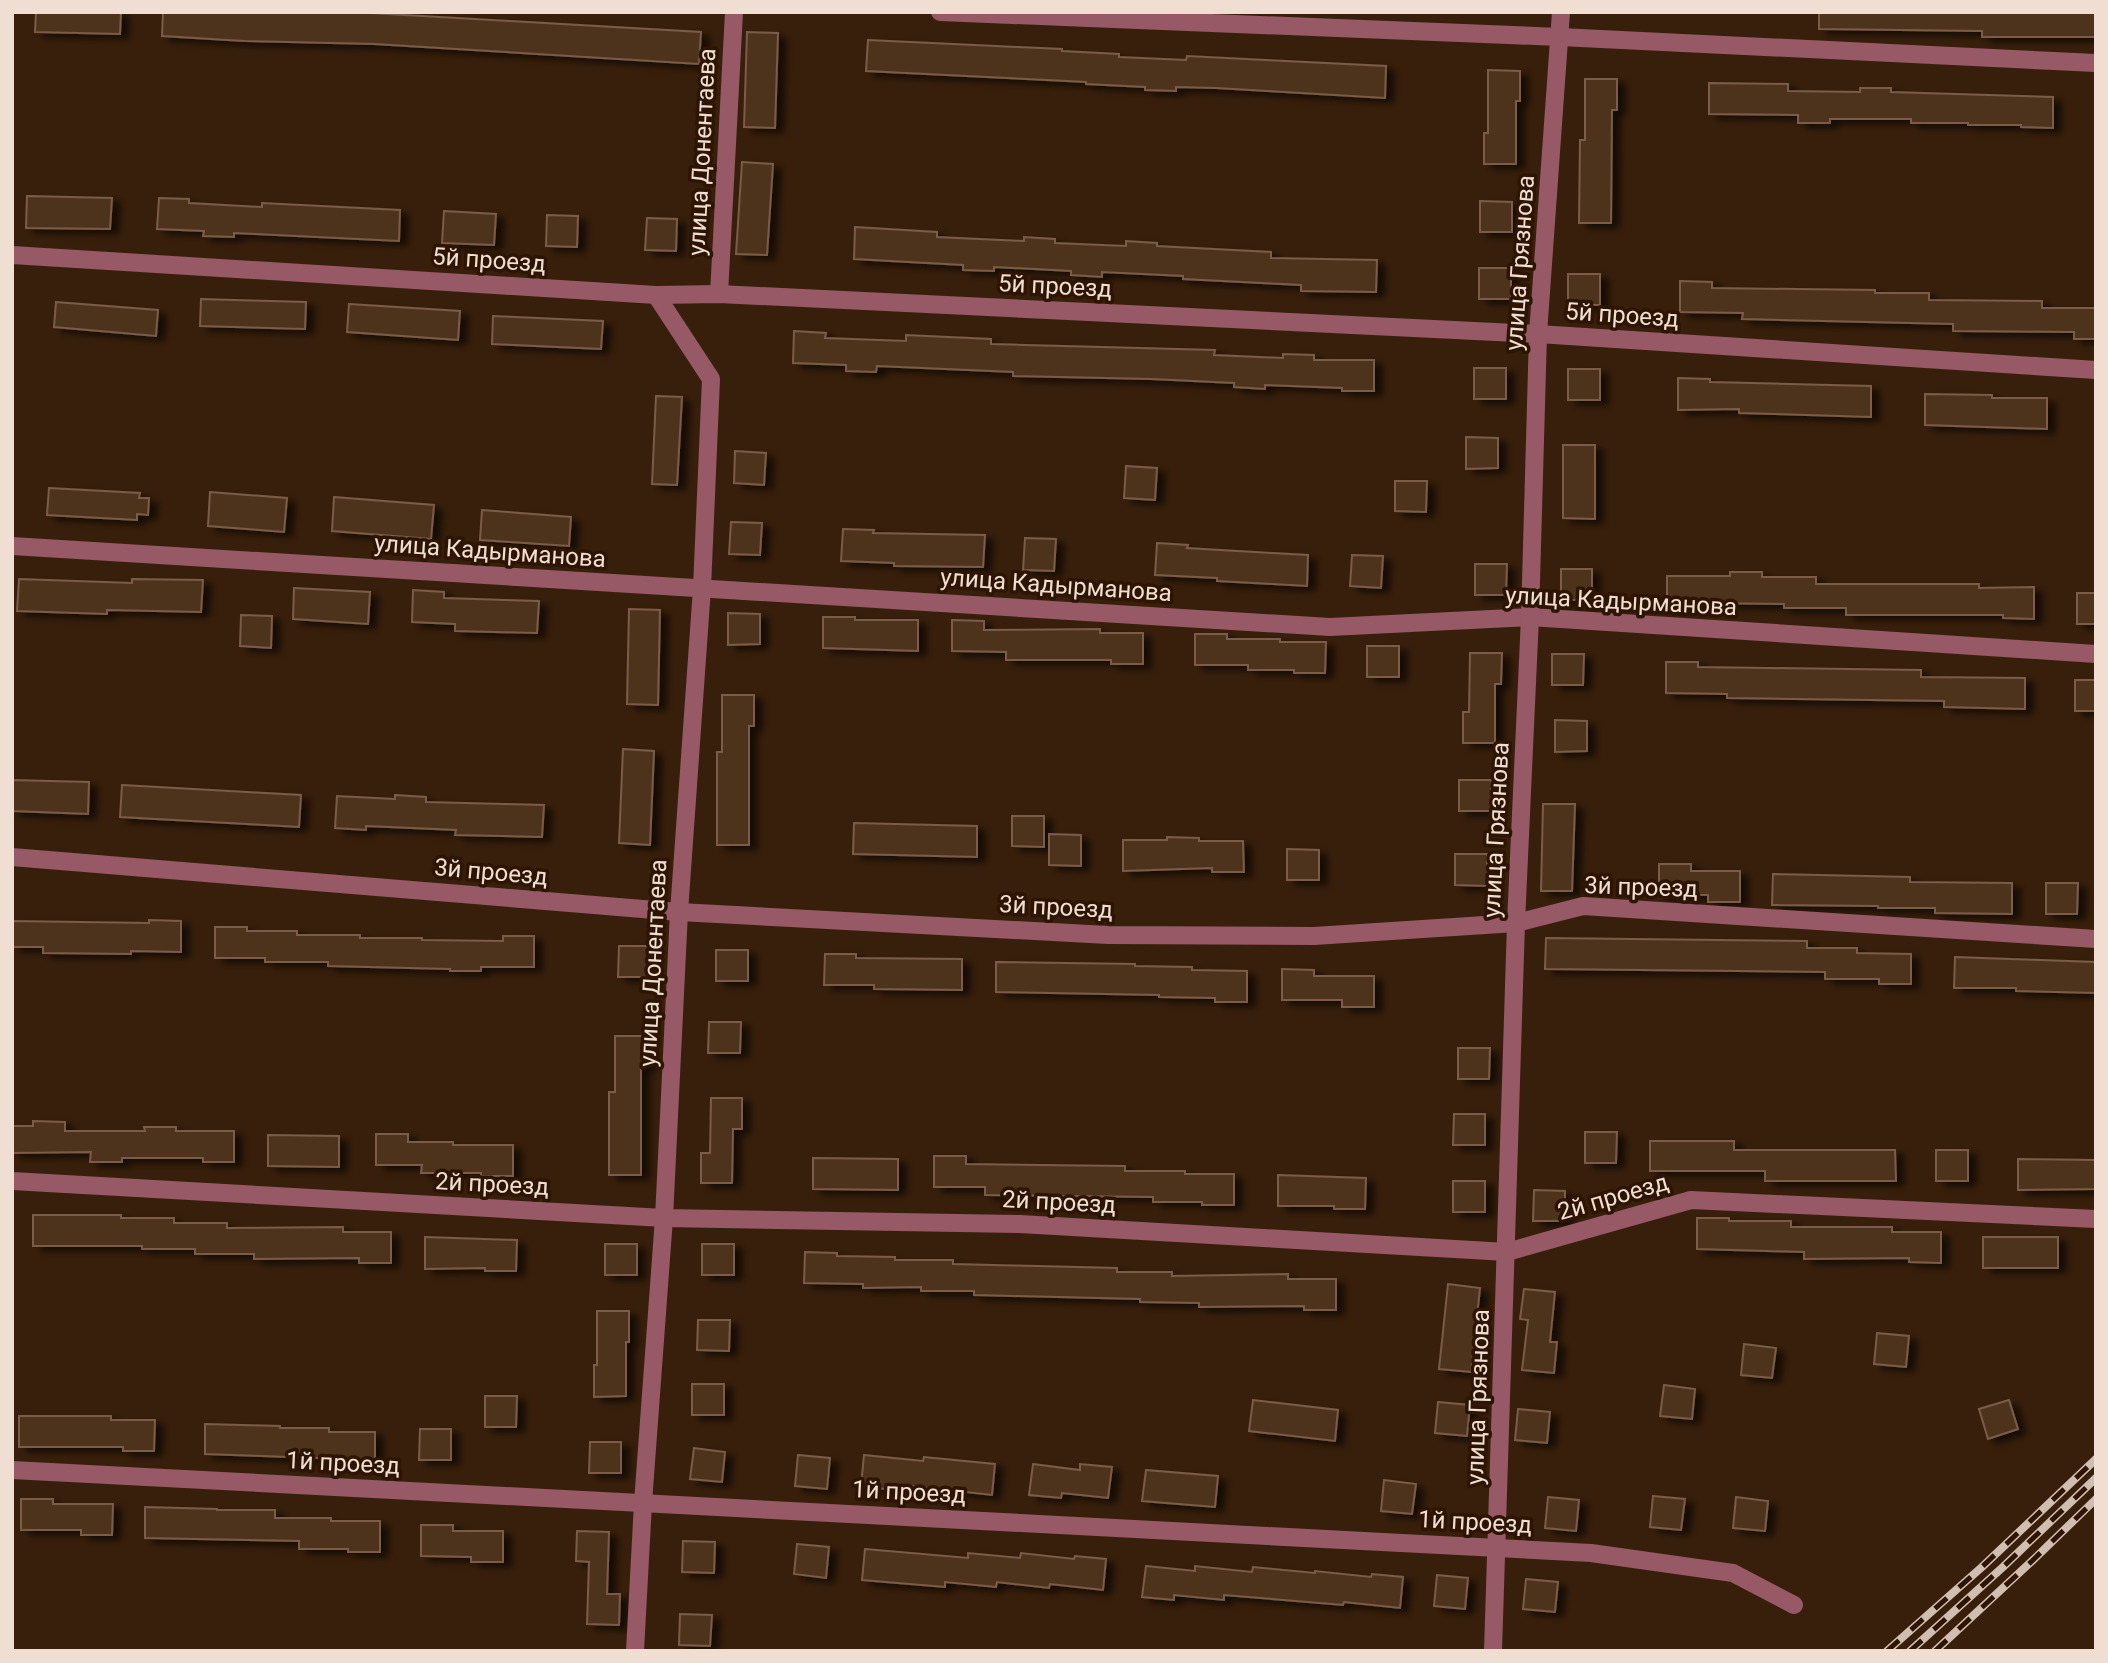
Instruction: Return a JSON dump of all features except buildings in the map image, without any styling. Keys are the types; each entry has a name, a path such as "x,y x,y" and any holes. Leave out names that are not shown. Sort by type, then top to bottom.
{"street":[{"name":"улица Донентаева","path":"719,294 734,12"},
{"path":"940,12 1560,37 2096,63"},
{"name":"улица Грязнова","path":"1493,1651 1538,334 1561,12"},
{"name":"5й проезд","path":"12,255 656,295 719,294 1538,334 2096,370"},
{"name":"улица Донентаева","path":"635,1651 664,1218 679,912 702,588 711,379 656,295"},
{"name":"улица Кадырманова","path":"12,545 1330,627 1530,617 2096,654"},
{"name":"3й проезд","path":"12,857 679,912 1108,935 1314,936 1516,923 1583,906 2096,939"},
{"name":"2й проезд","path":"12,1181 664,1218 1020,1224 1507,1252 1690,1200 2096,1219"},
{"name":"1й проезд","path":"12,1470 1591,1553 1733,1573 1794,1605"}],"railway":[{"path":"1887,1651 1982,1567 2096,1459"},
{"path":"1910,1651 2096,1478"},
{"path":"1935,1651 2096,1499"}]}
